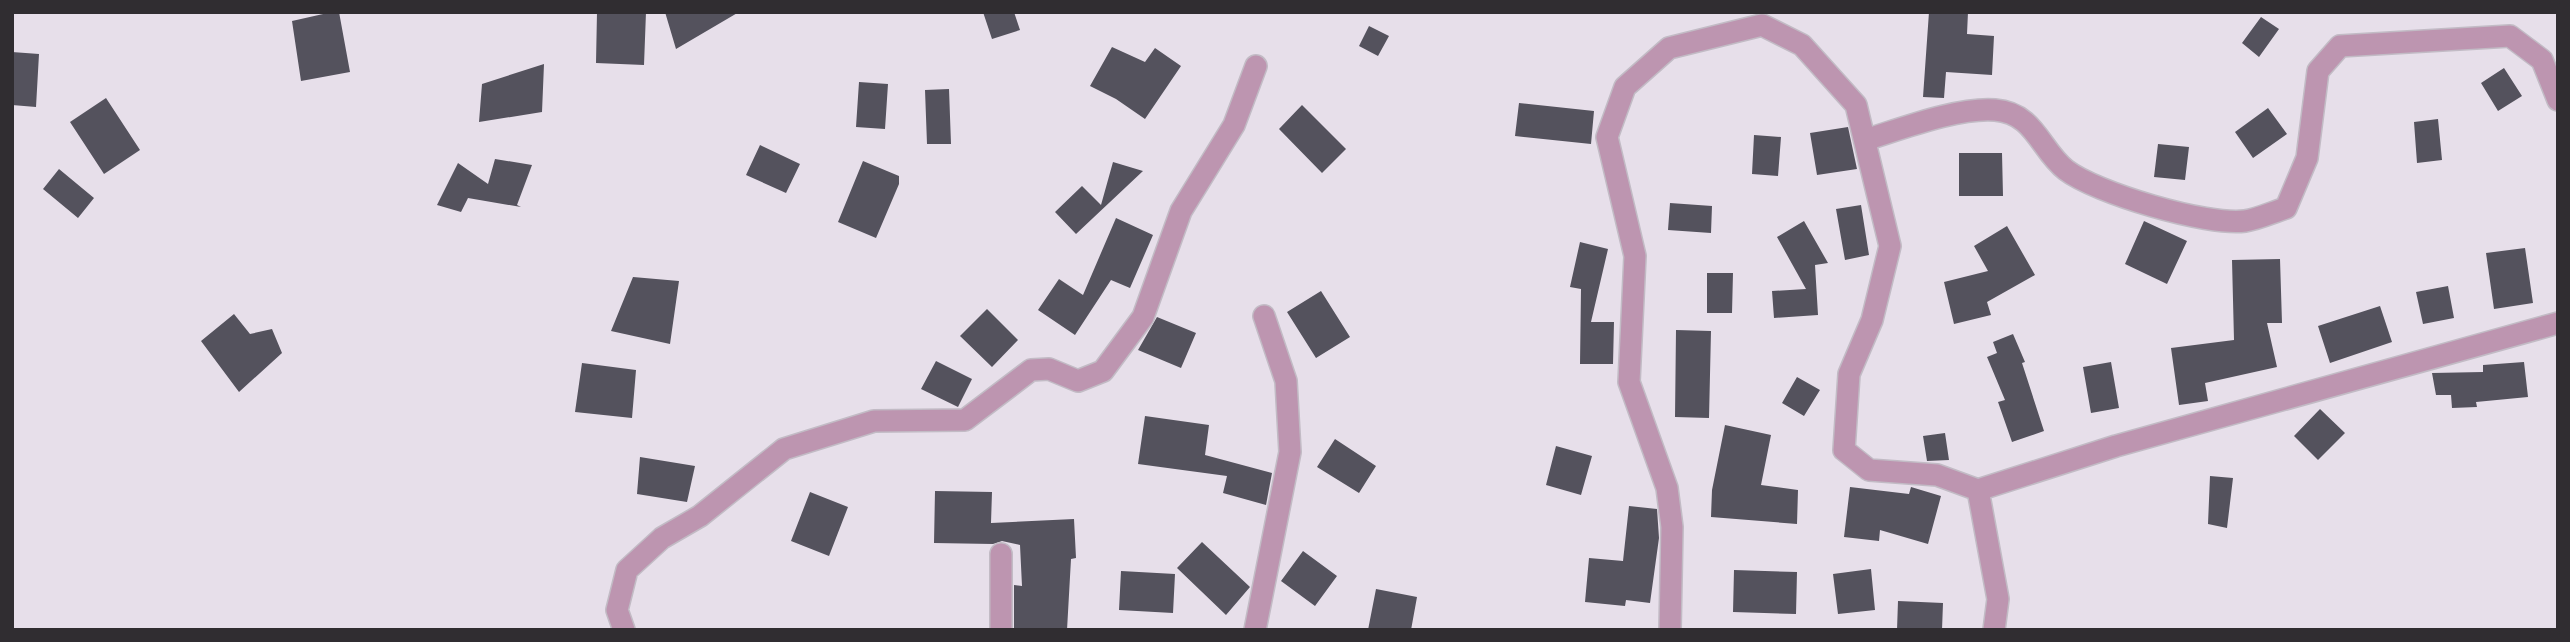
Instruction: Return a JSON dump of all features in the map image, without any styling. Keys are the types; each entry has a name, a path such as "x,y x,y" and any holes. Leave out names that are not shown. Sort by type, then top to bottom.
{"street":[{"path":"1671,630 1672,527 1667,488 1629,382 1635,256 1607,137 1625,87 1670,48 1762,24 1802,45 1856,105 1889,246 1872,320 1849,374 1844,450 1869,470 1937,475 1978,490 2116,446 2558,323"},
{"path":"1865,140 1942,117 1996,110 2028,122 2064,169 2090,184 2173,212 2244,221 2286,208 2307,158 2318,71 2340,46 2510,36 2542,60 2558,100"},
{"path":"624,630 617,610 627,570 662,538 700,516 784,449 874,421 965,420 1031,370 1049,369 1078,382 1103,371 1143,317 1181,211 1234,125 1256,66"},
{"path":"1255,630 1290,452 1286,381 1264,316"},
{"path":"1978,490 1998,599 1994,630"},
{"path":"1001,554 1001,630"}],"building":[{"path":"339,12 350,72 301,81 292,21"},
{"path":"597,12 646,12 644,65 596,63"},
{"path":"665,12 739,12 676,49"},
{"path":"983,12 1014,12 1020,30 992,39"},
{"path":"1929,12 1968,12 1967,34 1994,36 1992,75 1946,72 1944,98 1923,97"},
{"path":"2261,17 2279,29 2259,57 2242,43"},
{"path":"1369,26 1389,36 1378,56 1359,46"},
{"path":"1112,47 1145,62 1155,48 1181,66 1145,119 1116,99 1090,86"},
{"path":"12,52 39,54 36,107 12,105"},
{"path":"544,64 542,112 479,122 482,84"},
{"path":"2504,68 2522,96 2498,111 2481,83"},
{"path":"859,82 888,84 885,129 856,127"},
{"path":"949,89 951,144 927,144 925,90"},
{"path":"106,98 140,150 104,174 70,122"},
{"path":"1519,103 1594,111 1591,144 1515,136"},
{"path":"1302,105 1346,149 1322,173 1279,129"},
{"path":"2268,108 2287,134 2253,158 2235,132"},
{"path":"2438,119 2442,160 2417,163 2414,122"},
{"path":"1848,127 1857,169 1817,175 1810,133"},
{"path":"1754,135 1781,137 1778,176 1752,174"},
{"path":"2158,144 2189,147 2185,180 2154,177"},
{"path":"760,145 800,164 786,193 746,175"},
{"path":"1959,153 2002,153 2003,196 1959,196"},
{"path":"495,159 532,165 517,205 521,207 468,198 461,212 437,205 458,163 488,184"},
{"path":"863,161 899,176 899,184 876,238 838,222"},
{"path":"1113,162 1143,171 1076,234 1055,212 1082,186 1101,205"},
{"path":"59,169 94,198 78,218 43,189"},
{"path":"1670,203 1712,206 1711,233 1668,230"},
{"path":"1861,205 1869,255 1845,260 1836,209"},
{"path":"1116,218 1153,235 1130,288 1111,280 1075,335 1038,310 1059,279 1083,295"},
{"path":"1804,221 1828,263 1815,265 1818,315 1774,318 1772,291 1806,289 1777,237"},
{"path":"2144,221 2187,241 2167,284 2125,264"},
{"path":"2007,226 2035,275 1987,302 1991,315 1954,324 1944,282 1988,271 1974,246"},
{"path":"1580,242 1608,249 1591,322 1614,322 1613,364 1580,364 1581,289 1570,287"},
{"path":"2525,248 2533,303 2494,309 2486,253"},
{"path":"2280,259 2282,323 2267,323 2277,367 2205,383 2208,401 2179,405 2171,348 2234,340 2232,260"},
{"path":"1707,273 1733,273 1732,313 1707,313"},
{"path":"633,277 679,281 670,344 611,331"},
{"path":"2448,286 2454,318 2423,324 2416,292"},
{"path":"1321,291 1350,337 1316,358 1287,312"},
{"path":"2380,306 2392,342 2330,363 2318,326"},
{"path":"987,309 1018,340 992,367 960,336"},
{"path":"234,314 250,334 272,329 282,353 239,392 201,341"},
{"path":"1157,317 1196,333 1181,368 1138,350"},
{"path":"1676,330 1711,331 1709,418 1675,417"},
{"path":"2013,334 2025,362 2022,363 2044,431 2012,442 1998,402 2005,400 1987,357 1997,353 1993,342"},
{"path":"936,361 972,379 958,407 921,389"},
{"path":"2111,362 2119,408 2091,413 2083,367"},
{"path":"2524,362 2528,397 2476,402 2477,407 2452,408 2451,395 2436,395 2432,373 2483,372 2483,365"},
{"path":"582,363 636,370 632,418 575,412"},
{"path":"1797,377 1820,390 1804,416 1782,403"},
{"path":"2320,409 2345,433 2318,460 2294,436"},
{"path":"1145,416 1209,425 1205,455 1272,473 1266,505 1223,493 1227,476 1138,464"},
{"path":"1725,425 1771,435 1761,485 1798,490 1797,524 1711,517 1712,490"},
{"path":"1945,433 1949,460 1927,461 1923,436"},
{"path":"1335,439 1376,466 1359,493 1317,467"},
{"path":"1556,446 1592,456 1581,495 1546,485"},
{"path":"640,457 695,466 687,502 637,494"},
{"path":"2210,476 2233,478 2227,528 2208,524"},
{"path":"1850,487 1909,494 1911,487 1941,496 1928,544 1880,530 1879,541 1844,537"},
{"path":"935,491 992,492 991,523 1074,519 1076,558 1071,559 1067,630 1014,630 1014,585 1022,586 1020,545 1002,541 993,544 934,543"},
{"path":"810,492 848,507 829,556 791,541"},
{"path":"1629,506 1657,509 1659,538 1650,603 1626,600 1625,606 1585,602 1589,558 1623,561"},
{"path":"1202,542 1250,587 1226,615 1177,568"},
{"path":"1303,551 1337,576 1315,606 1281,581"},
{"path":"1871,569 1875,610 1838,614 1833,574"},
{"path":"1734,570 1797,572 1796,614 1733,612"},
{"path":"1121,571 1175,574 1173,613 1119,610"},
{"path":"1376,589 1417,597 1411,630 1368,630"},
{"path":"1898,601 1943,603 1942,630 1897,630"}]}
